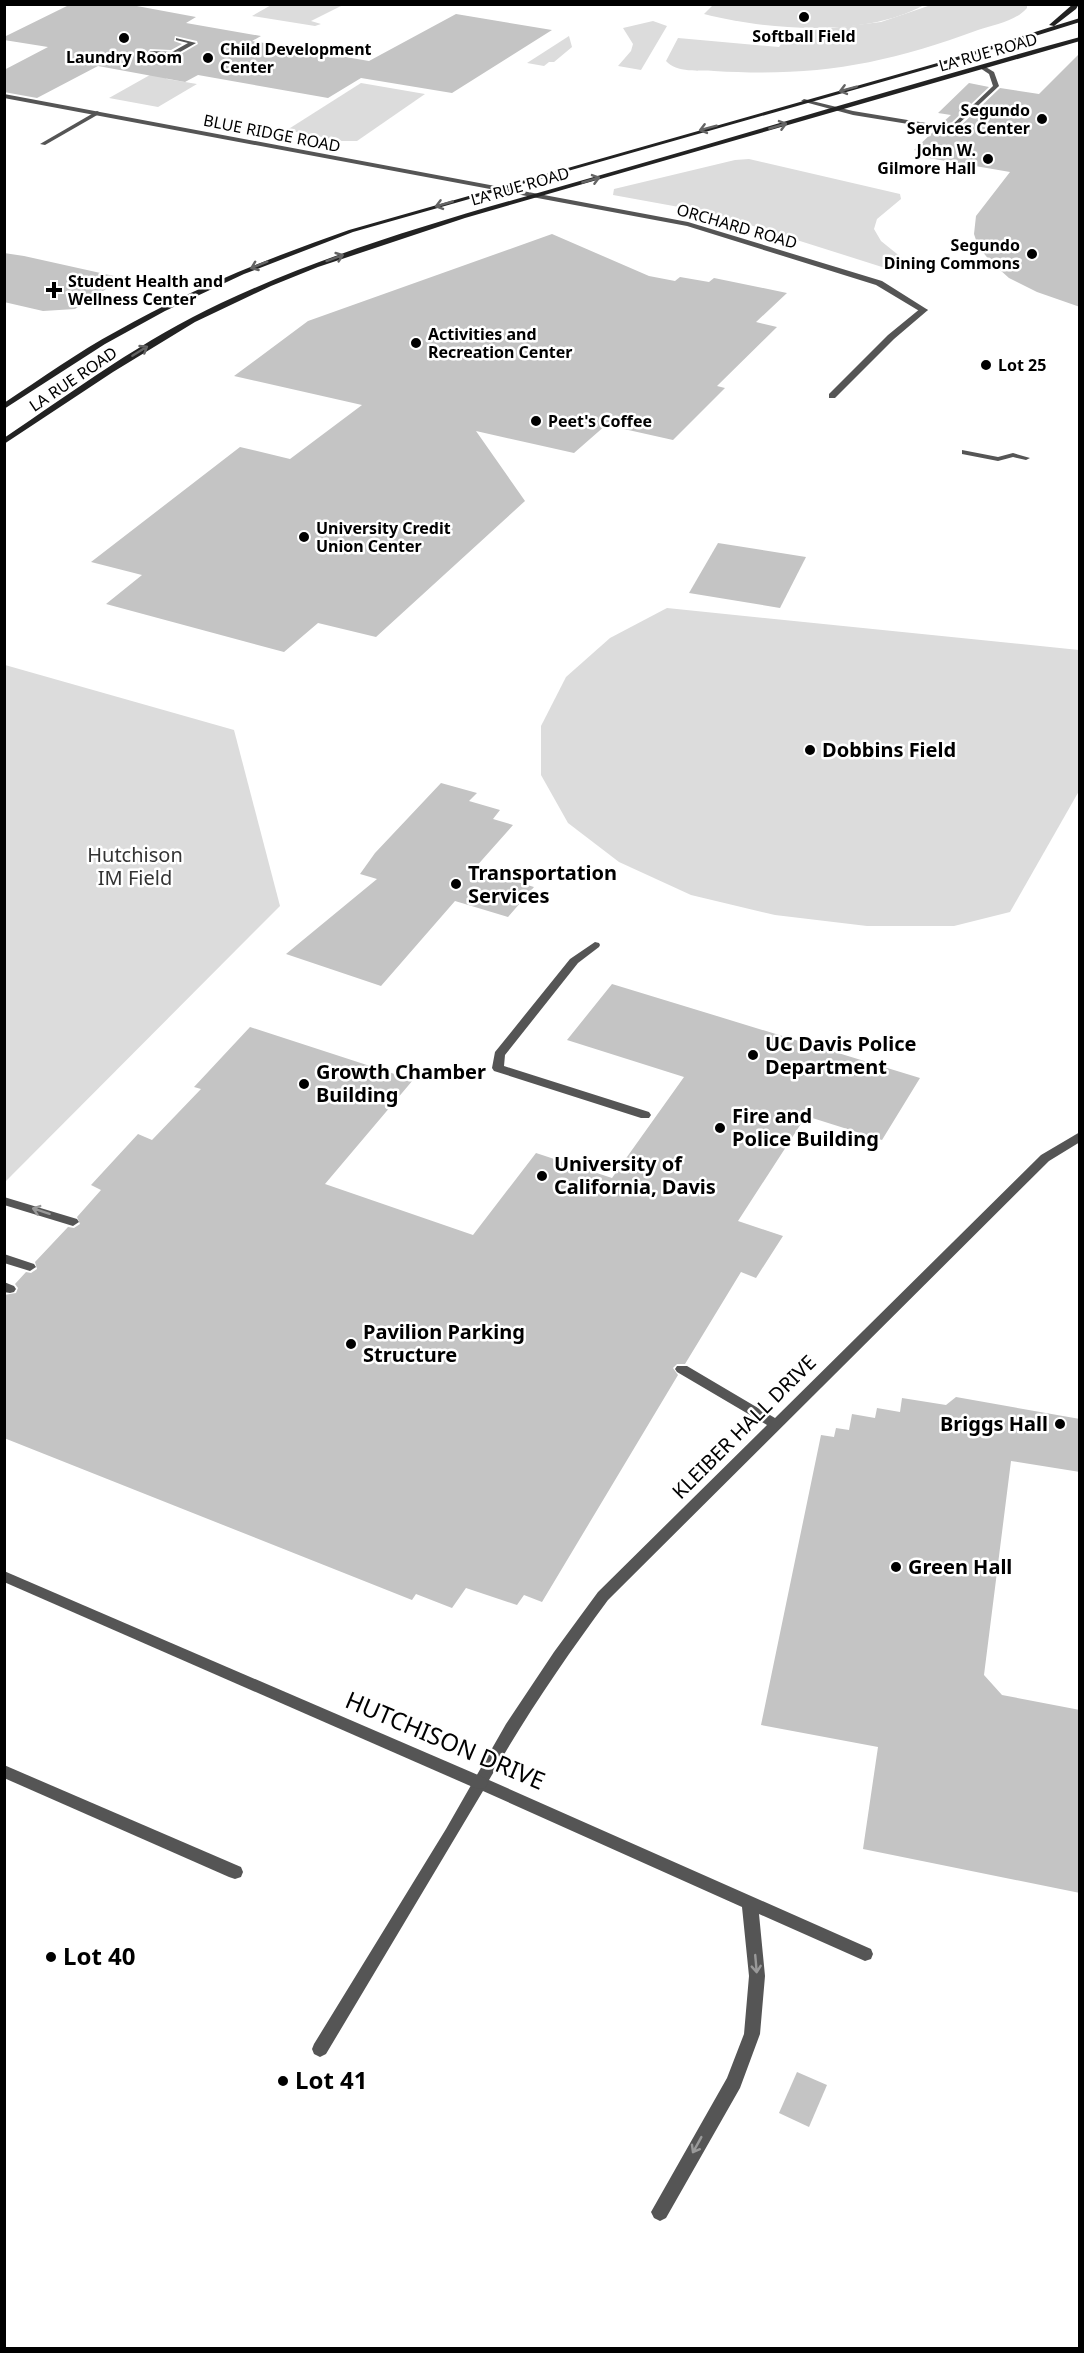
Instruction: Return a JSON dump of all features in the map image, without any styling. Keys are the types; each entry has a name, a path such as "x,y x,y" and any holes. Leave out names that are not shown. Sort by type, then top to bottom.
{"main road":[{"path":"1040,34 1076,4"},
{"name":"LA RUE ROAD","path":"4,407 134,324 232,276 351,231 1040,34 1080,20"},
{"name":"LA RUE ROAD","path":"4,442 146,346 221,306 287,276 389,238 1080,39"},
{"path":"1036,52 1080,48"}],"street":[{"path":"150,53 173,54 193,43 178,39"},
{"path":"804,101 835,110 951,129 996,86 992,73 982,67"},
{"name":"BLUE RIDGE ROAD","path":"4,96 535,195"},
{"path":"43,144 97,113"},
{"name":"ORCHARD ROAD","path":"535,195 706,228 879,283 924,310 891,337 832,396"},
{"path":"965,452 998,459 1013,455 1026,458"},
{"path":"595,945 573,962 499,1055 498,1068 645,1115"},
{"name":"KLEIBER HALL DRIVE","path":"320,2049 511,1728 603,1596 1045,1158 1080,1136"},
{"path":"4,1201 73,1222"},
{"path":"4,1258 30,1267"},
{"path":"682,1369 775,1424"},
{"name":"HUTCHISON DRIVE","path":"4,1576 866,1954"},
{"path":"4,1771 235,1872"},
{"path":"660,2212 734,2082 752,2034 757,1976 750,1905"}],"green space":[{"path":"273,4 343,5 311,21 321,24 315,26 252,16"},
{"name":"Softball Field","path":"714,4 924,5 900,16 874,23 816,28 757,24 704,14"},
{"path":"1027,4 1027,8 1011,19 944,42 848,66 817,70 750,72 688,70 670,65 666,61 678,38 779,47 789,33 881,22 931,5"},
{"path":"653,21 667,26 641,70 618,66 631,51 633,44 623,28"},
{"path":"569,36 572,47 554,62 549,62 544,66 527,63"},
{"path":"157,71 167,79 197,84 158,107 109,98"},
{"path":"361,83 425,94 357,141 342,141 287,130"},
{"path":"749,159 900,194 901,199 877,219 874,229 881,241 907,262 895,267 882,267 712,213 613,195 614,189 735,160"},
{"name":"Dobbins Field","path":"667,608 1079,650 1079,791 1010,912 954,926 867,926 775,915 691,895 619,862 568,823 541,775 541,726 566,677 610,638"},
{"name":"Hutchison IM Field","path":"5,665 234,730 280,906 5,1182"}],"building":[{"path":"71,4 126,4 196,17 186,23 261,36 252,41 369,61 456,14 552,30 452,93 361,78 328,98 198,75 185,82 98,66 37,98 4,92 4,70 48,47 4,40 4,37","holes":["175,36 197,41 198,44 174,58 146,54 150,49 171,50 182,44 174,41"]},
{"path":"1080,53 1080,307 1037,292 1009,278 990,261 978,246 974,234 976,216 1010,172 917,156 922,152 914,150 934,131 953,133 1000,88 1039,94"},
{"path":"969,83 989,87 949,125 942,123 951,115 938,113"},
{"path":"552,234 649,276 675,281 680,277 709,282 714,278 787,293 756,322 777,327 717,386 725,388 673,440 606,425 574,453 476,431 525,501 376,637 318,623 284,652 106,604 142,575 91,562 240,447 290,459 362,405 234,376 308,321"},
{"name":"Student Health and Wellness Center","path":"4,253 123,278 75,309 43,311 4,302"},
{"path":"718,543 806,557 780,608 689,593"},
{"name":"Transportation Services","path":"441,783 477,793 469,801 500,810 493,819 513,825 474,869 534,887 508,917 455,901 381,986 286,954 377,879 360,874 375,853"},
{"name":"Pavilion Parking Structure","path":"612,984 920,1078 882,1140 806,1116 738,1221 783,1236 756,1278 741,1272 685,1364 677,1364 673,1368 678,1375 542,1602 524,1595 517,1605 466,1588 452,1608 416,1594 412,1600 4,1438 4,1295 16,1293 18,1288 15,1284 26,1272 31,1273 37,1269 35,1262 68,1227 74,1228 80,1224 77,1217 101,1190 91,1185 138,1134 152,1140 201,1089 194,1087 250,1027 413,1080 325,1184 473,1235 536,1153 612,1178 684,1077 567,1040"},
{"name":"Green Hall","path":"956,1397 1080,1419 1080,1472 1011,1461 984,1675 1002,1695 1080,1710 1080,1893 863,1849 878,1747 761,1725 821,1435 834,1437 836,1428 849,1430 852,1414 875,1418 877,1408 900,1412 902,1398 946,1405"},
{"path":"797,2072 827,2085 809,2127 779,2113"}],"place":[{"name":"Softball Field","path":"804,17"},
{"name":"Laundry Room","path":"124,38"},
{"name":"Child Development Center","path":"208,58"},
{"name":"Segundo Services Center","path":"1042,119"},
{"name":"John W. Gilmore Hall","path":"988,159"},
{"name":"Segundo Dining Commons","path":"1032,254"},
{"name":"Student Health and Wellness Center","path":"54,290"},
{"name":"Activities and Recreation Center","path":"416,343"},
{"name":"Lot 25","path":"986,365"},
{"name":"Peet's Coffee","path":"536,421"},
{"name":"University Credit Union Center","path":"304,537"},
{"name":"Dobbins Field","path":"810,750"},
{"name":"Transportation Services","path":"456,884"},
{"name":"UC Davis Police Department","path":"753,1055"},
{"name":"Growth Chamber Building","path":"304,1084"},
{"name":"Fire and Police Building","path":"720,1128"},
{"name":"University of California, Davis","path":"542,1176"},
{"name":"Pavilion Parking Structure","path":"351,1344"},
{"name":"Briggs Hall","path":"1060,1424"},
{"name":"Green Hall","path":"896,1567"},
{"name":"Lot 40","path":"51,1957"},
{"name":"Lot 41","path":"283,2081"}]}
